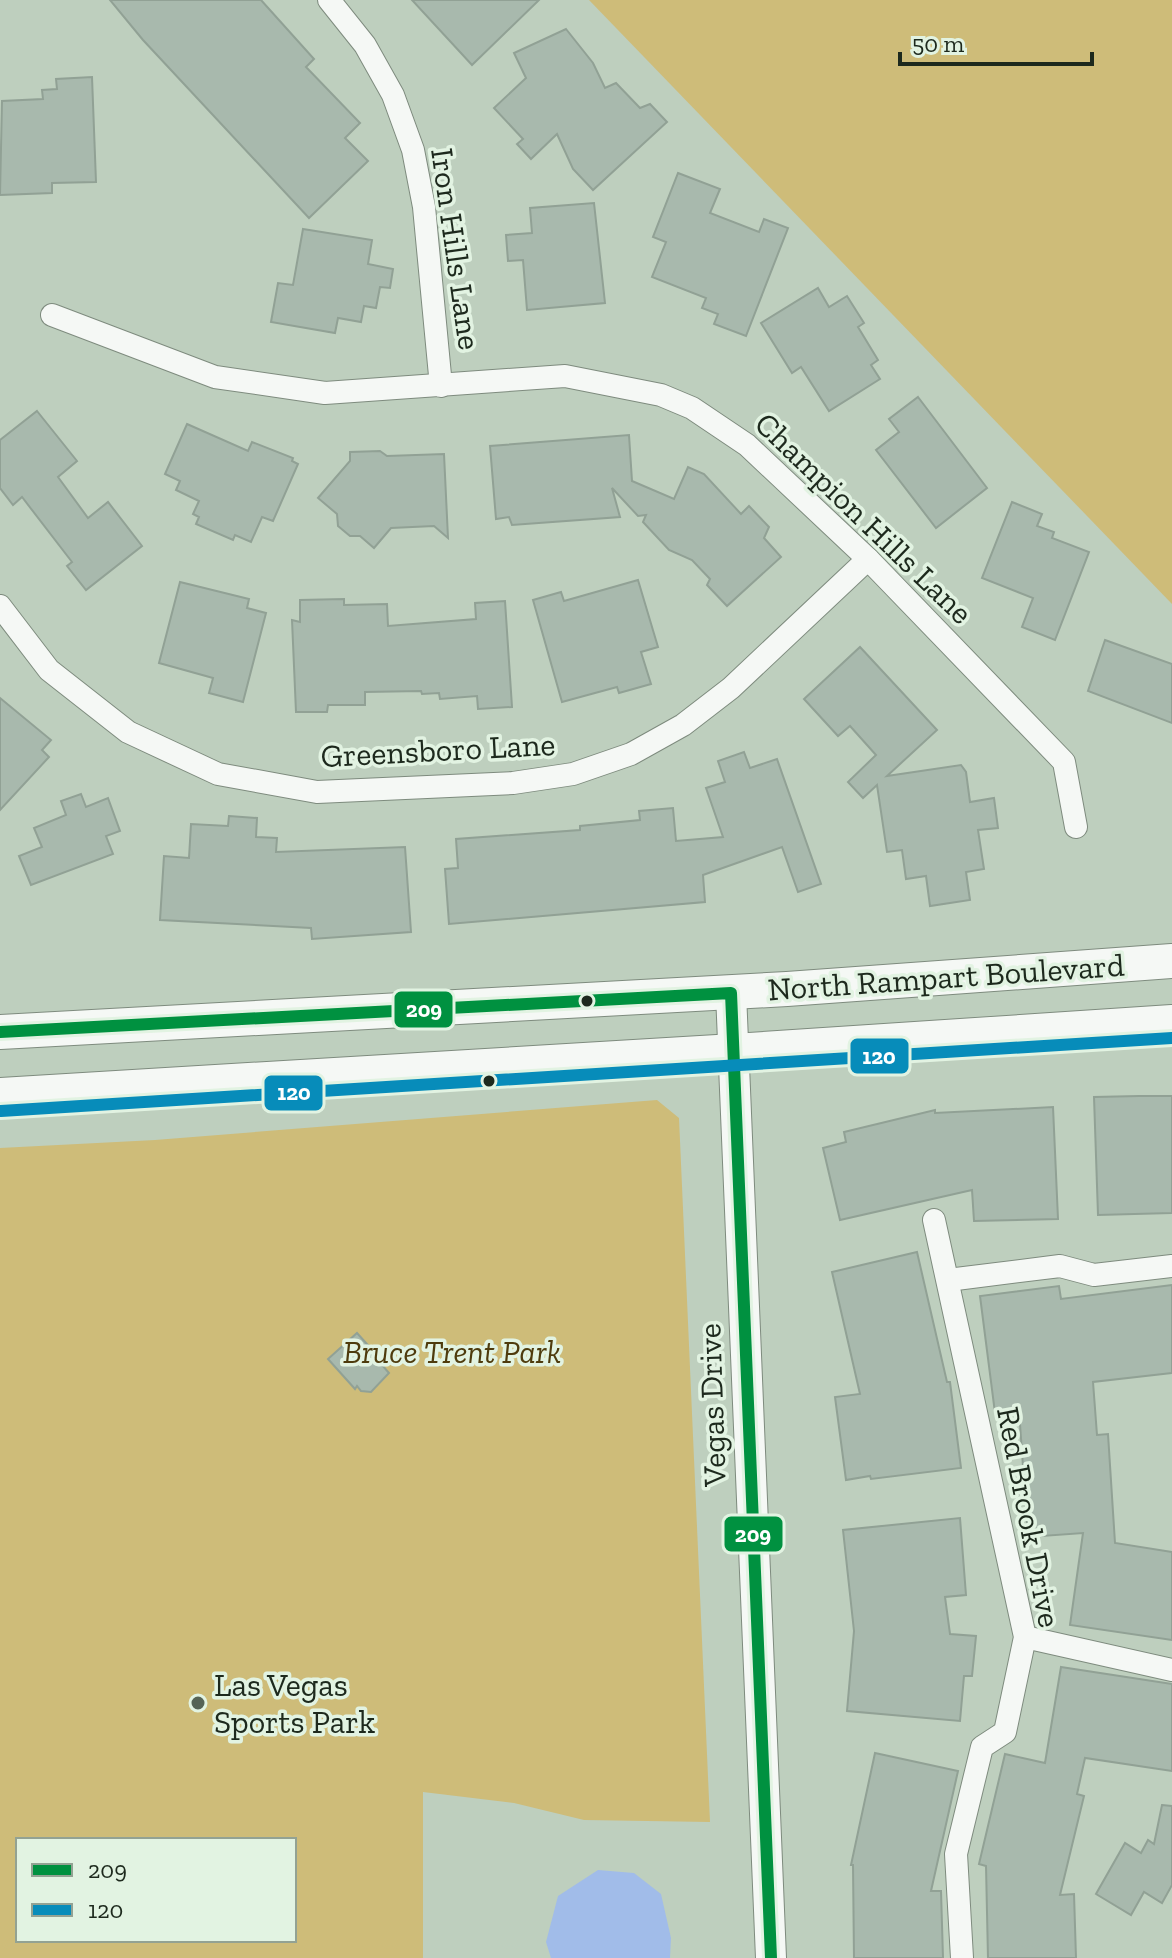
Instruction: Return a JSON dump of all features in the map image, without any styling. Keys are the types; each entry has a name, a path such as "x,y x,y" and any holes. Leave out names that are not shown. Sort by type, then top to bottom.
{"main road":[{"name":"North Rampart Boulevard","path":"0,1032 731,993 1172,961"},
{"name":"Vegas Drive","path":"731,993 771,1958"},
{"name":"North Rampart Boulevard","path":"0,1095 1172,1022"}],"street":[{"name":"Iron Hills Lane","path":"329,0 365,45 393,95 413,150 424,207 441,386"},
{"name":"Champion Hills Lane","path":"52,315 215,377 325,393 565,376 661,395 692,408 747,445 868,559 1064,762 1076,827"},
{"name":"Greensboro Lane","path":"0,606 49,670 128,732 218,774 317,792 513,783 573,774 631,754 683,725 731,688 868,559"},
{"name":"Red Brook Drive","path":"934,1220 1025,1637 1005,1732 982,1747 956,1854 962,1958"},
{"path":"948,1280 1060,1266 1094,1275 1172,1266"},
{"path":"1025,1637 1172,1670"}],"green space":[{"path":"589,0 1172,0 1172,604"},
{"name":"Bruce Trent Park","path":"657,1100 679,1118 710,1822 584,1820 514,1803 423,1792 423,1958 0,1958 0,1148 155,1140"}],"water":[{"path":"598,1870 634,1873 661,1894 671,1938 670,1958 551,1958 546,1942 558,1896"}],"building":[{"path":"110,0 261,0 314,59 306,67 360,123 345,138 368,161 309,218 143,40"},
{"path":"412,0 539,0 472,65"},
{"path":"566,29 593,63 605,88 616,83 640,108 650,104 667,122 593,190 573,169 557,134 531,159 517,144 523,139 494,108 526,78 514,53"},
{"path":"92,77 96,182 52,183 52,193 0,195 2,101 43,99 42,90 57,89 56,79"},
{"path":"678,173 720,189 710,213 759,232 764,219 788,228 746,336 714,324 718,314 702,308 706,298 652,277 666,242 653,237"},
{"path":"594,203 605,303 527,310 523,260 508,261 506,235 532,233 530,208"},
{"path":"303,229 372,240 368,264 393,269 390,288 380,287 376,308 364,306 361,322 338,318 335,333 271,322 278,283 293,285"},
{"path":"818,288 829,307 847,296 864,323 858,327 878,360 871,365 880,379 829,411 801,367 792,373 761,323"},
{"path":"918,397 987,488 936,528 876,450 899,432 889,419"},
{"path":"37,411 77,461 58,477 88,518 108,502 142,546 86,590 67,566 72,562 22,497 13,505 0,488 0,440"},
{"path":"187,424 248,451 252,442 293,458 292,461 298,464 273,521 262,517 251,542 235,535 233,540 196,524 199,517 193,514 199,501 176,490 180,481 165,474"},
{"path":"629,435 632,481 674,499 688,467 704,474 741,514 749,506 769,527 764,538 781,557 727,606 707,585 710,579 692,560 669,550 643,522 646,515 638,516 612,488 620,517 512,525 509,517 496,519 490,446"},
{"path":"380,451 387,456 444,454 448,538 434,526 391,528 374,548 360,536 350,536 338,526 337,514 318,498 350,461 350,452"},
{"path":"1012,502 1042,514 1037,526 1054,532 1052,538 1089,552 1055,640 1022,627 1033,598 982,578"},
{"path":"638,580 658,647 641,652 651,684 619,693 617,687 562,702 533,600 561,592 564,601"},
{"path":"180,582 249,599 247,608 266,613 243,702 209,693 213,678 159,663"},
{"path":"344,599 344,605 387,604 388,626 476,619 475,603 505,601 512,707 478,709 477,696 440,699 439,693 422,694 421,691 365,692 365,705 328,705 327,712 296,712 292,620 300,622 300,600"},
{"path":"1105,640 1172,664 1172,723 1088,691"},
{"path":"860,647 937,730 887,776 961,765 966,772 970,802 994,798 998,828 978,830 984,869 966,872 970,900 930,906 926,876 906,879 902,850 887,852 877,785 863,798 848,782 876,755 850,726 838,736 804,699"},
{"path":"0,698 51,740 42,750 49,757 0,810"},
{"path":"744,752 750,768 777,759 821,884 798,892 782,847 703,875 705,902 449,924 445,869 458,868 456,839 580,830 580,826 640,820 639,811 673,808 676,841 723,837 706,788 725,782 718,761"},
{"path":"81,794 86,807 108,798 120,831 106,836 113,854 31,885 19,856 42,847 34,828 66,815 61,801"},
{"path":"229,816 257,818 256,837 277,838 276,852 405,847 411,932 312,939 311,928 160,920 164,856 189,858 191,824 228,826"},
{"path":"1172,1096 1172,1213 1098,1215 1094,1097"},
{"path":"1053,1107 1058,1219 974,1221 972,1190 840,1220 823,1148 846,1142 844,1132 935,1110 935,1113"},
{"path":"917,1252 947,1382 950,1382 961,1468 846,1480 835,1397 860,1394 832,1272"},
{"path":"1172,1285 1172,1373 1093,1382 1097,1435 1108,1434 1115,1543 1172,1552 1172,1640 1070,1625 1083,1533 1028,1537 1019,1410 995,1413 980,1296 1059,1286 1061,1299"},
{"path":"357,1333 389,1373 371,1392 361,1391 357,1386 355,1389 328,1359"},
{"path":"960,1518 966,1595 945,1597 950,1634 976,1636 972,1676 964,1676 960,1721 847,1711 854,1631 843,1530"},
{"path":"1061,1667 1172,1684 1172,1771 1085,1758 1077,1794 1084,1796 1060,1895 1074,1894 1076,1958 988,1958 986,1866 979,1864 1005,1754 1045,1763"},
{"path":"875,1753 958,1771 931,1891 941,1891 943,1958 854,1958 851,1865"},
{"path":"1162,1805 1172,1806 1172,1885 1162,1903 1144,1892 1131,1915 1096,1894 1125,1843 1141,1853 1148,1840 1154,1844"}],"transit line":[{"name":"209","path":"0,1032 731,993 771,1958"},
{"name":"120","path":"1,1111 1172,1038"}],"place":[{"name":"Las Vegas Sports Park","path":"198,1703"}]}
